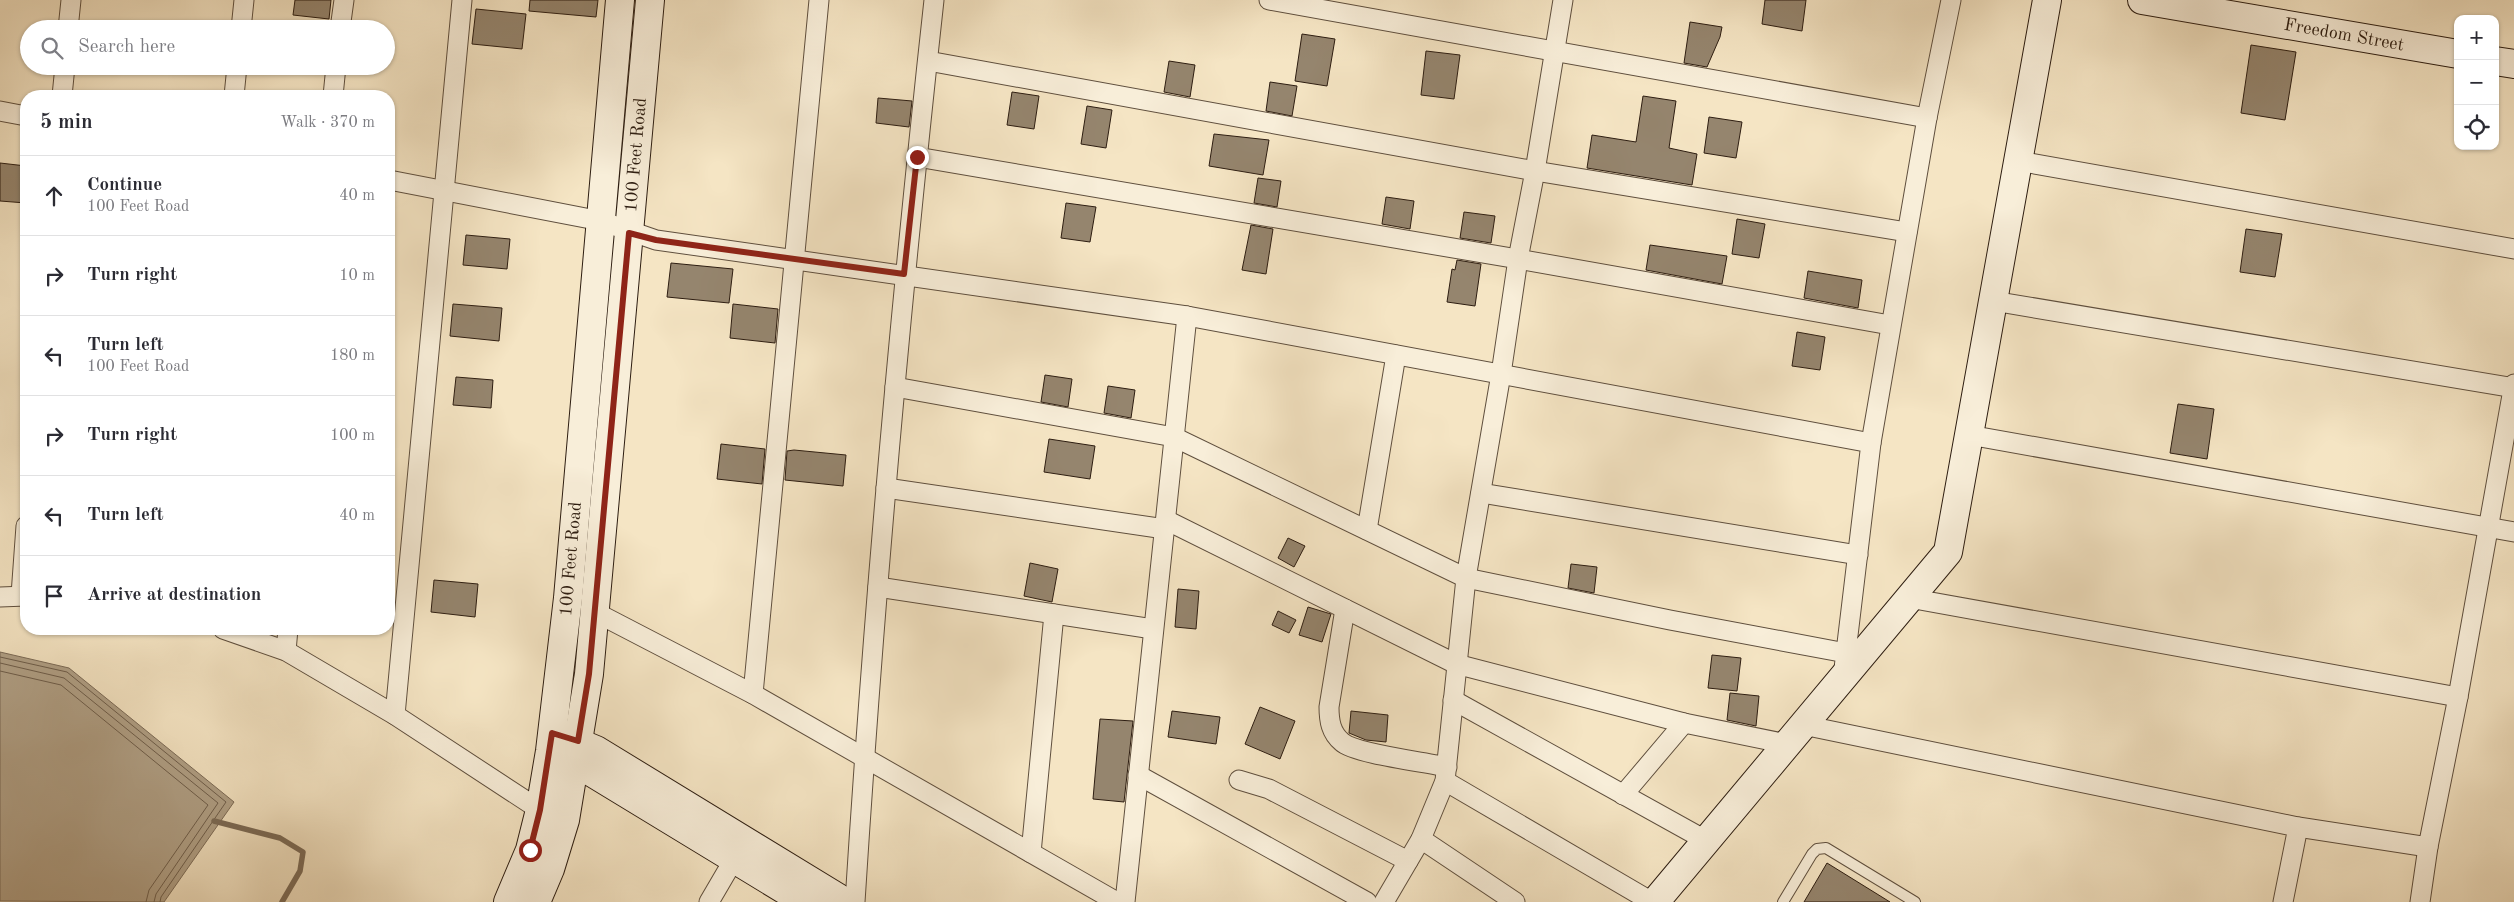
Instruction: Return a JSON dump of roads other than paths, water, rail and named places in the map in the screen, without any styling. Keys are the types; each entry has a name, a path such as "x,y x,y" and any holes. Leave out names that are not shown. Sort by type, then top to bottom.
{"main road":[{"name":"100 Feet Road","path":"536,902 550,869 565,820 563,748 568,598 620,0"},
{"name":"100 Feet Road","path":"508,902 530,850 540,810 589,674 650,0"},
{"path":"1656,902 1795,734 1845,665 1909,598 1948,552 2047,0"},
{"name":"Freedom Street","path":"2150,1 2454,53"},
{"path":"2499,62 2514,64"},
{"path":"563,748 739,850 845,902"},
{"path":"739,850 805,902"}],"street":[{"path":"69,20 71,0"},
{"path":"242,20 244,0"},
{"path":"341,20 344,0"},
{"path":"395,714 462,0"},
{"path":"753,694 819,0"},
{"path":"855,902 864,758 904,274 934,0"},
{"path":"1268,0 1927,118"},
{"path":"1384,902 1421,839 1446,774 1452,700 1466,578 1501,374 1518,259 1535,171 1563,0"},
{"path":"895,387 1174,436 1466,578 1670,620 1845,665 1870,443 1927,118 1951,0"},
{"path":"928,61 1535,171 1907,232"},
{"path":"63,90 64,75"},
{"path":"235,90 236,75"},
{"path":"334,90 335,75"},
{"path":"0,111 20,115"},
{"path":"917,157 1518,259 1890,325"},
{"path":"2018,161 2514,249"},
{"path":"395,181 601,221 629,233 656,240 904,274 1186,316 1870,443"},
{"path":"1993,301 2514,387 2458,697 2428,847 2420,902"},
{"path":"1125,902 1186,316"},
{"path":"1367,530 1396,355"},
{"path":"1969,435 2514,532"},
{"path":"886,488 1165,524 1456,664 1684,723 1795,734 2298,827 2428,847"},
{"path":"1481,493 1858,555"},
{"path":"878,587 1153,629"},
{"path":"0,597 20,595"},
{"path":"1909,598 2458,697"},
{"path":"1345,609 1329,707 1330,724 1336,736 1352,748 1446,774 1652,902"},
{"path":"595,612 753,694 1117,902"},
{"path":"1031,853 1054,614"},
{"path":"240,635 286,651 395,714 540,810"},
{"path":"286,651 287,635"},
{"path":"1452,700 1706,841"},
{"path":"1623,795 1684,723"},
{"path":"1138,776 1367,902"},
{"path":"1240,780 1269,789 1408,860"},
{"path":"2282,902 2298,827"},
{"path":"1421,839 1515,902"},
{"path":"709,902 739,850"}],"lane":[{"path":"1783,902 1812,854 1817,849 1826,848 1915,902"}],"water":[{"path":"0,652 69,668 234,802 164,902 0,901"}],"waterway":[{"path":"214,821 280,838 303,852 300,871 282,902"}]}
